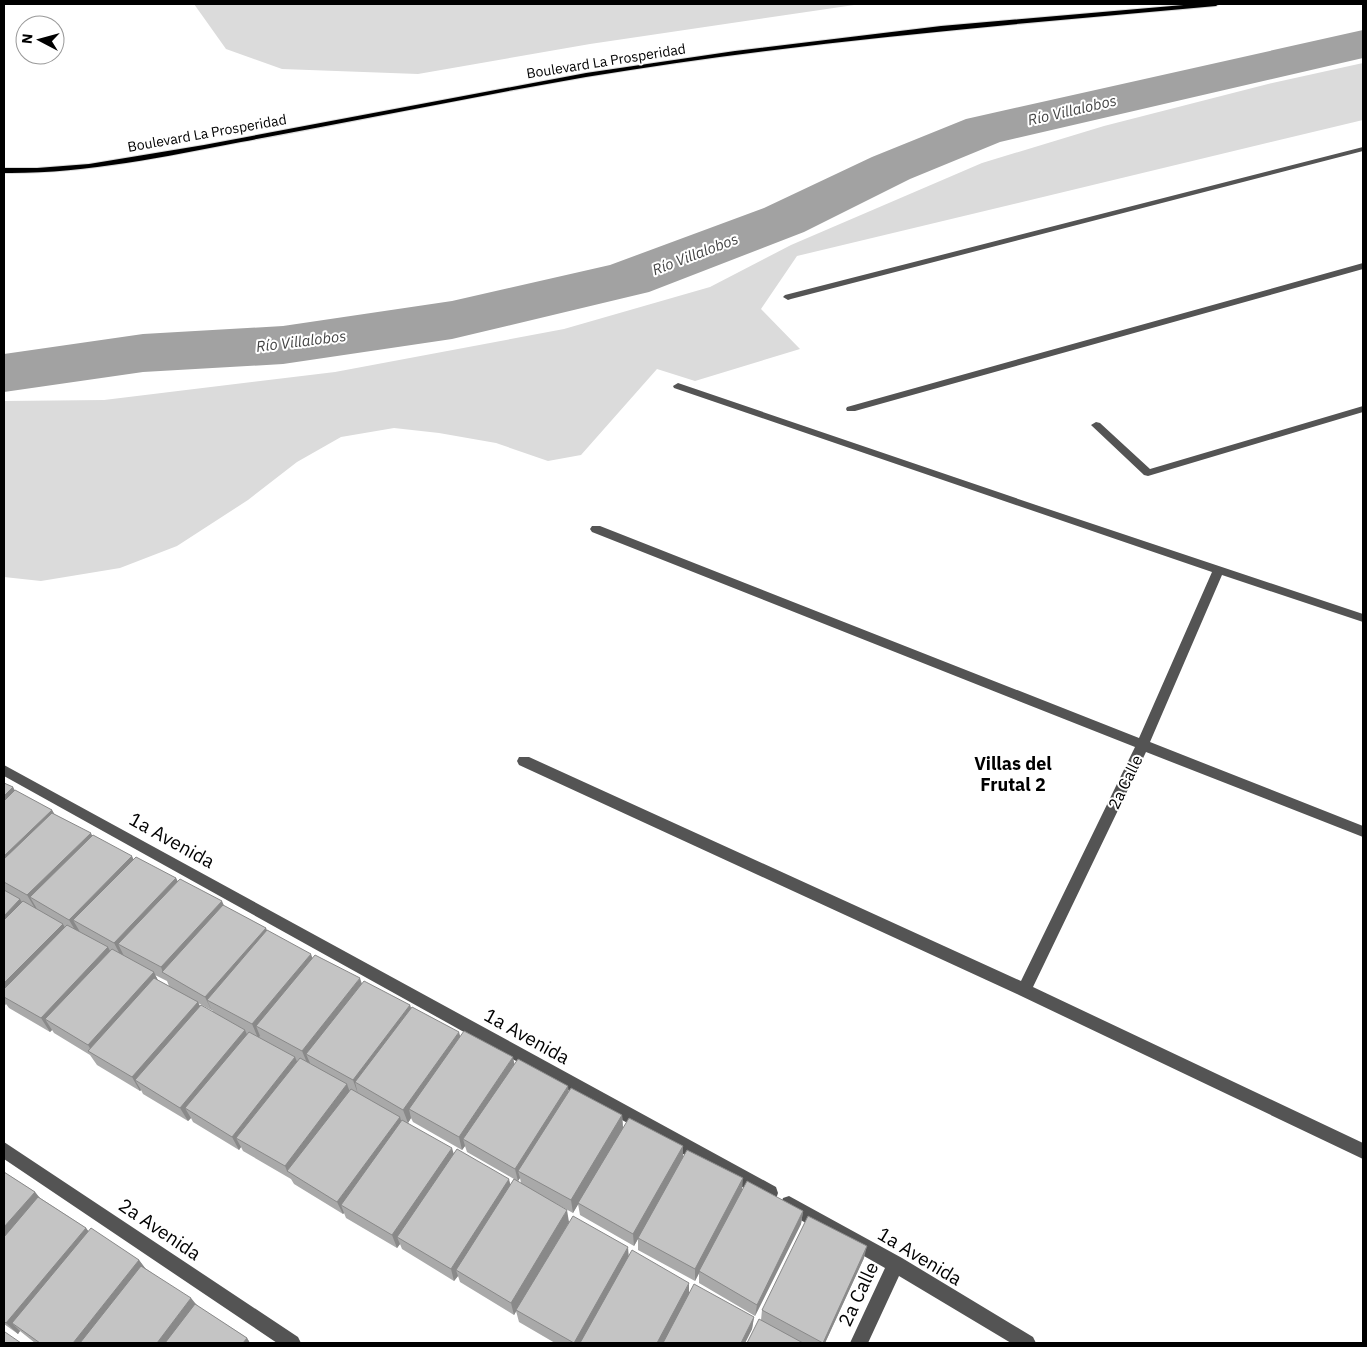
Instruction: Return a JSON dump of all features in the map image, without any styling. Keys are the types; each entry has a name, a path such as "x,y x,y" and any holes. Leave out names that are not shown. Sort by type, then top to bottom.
{"main road":[{"name":"Boulevard La Prosperidad","path":"4,171 38,171 89,166 214,145 586,75 744,52 941,28 1216,4"}],"street":[{"path":"788,297 1363,149"},
{"path":"1352,152 1363,158"},
{"path":"852,409 1363,266"},
{"path":"678,386 1032,508 1363,618"},
{"path":"1096,425 1148,473 1363,409"},
{"path":"596,529 1363,832"},
{"name":"2a Calle","path":"1024,990 1142,746 1219,569"},
{"path":"524,761 1024,990 1363,1151"},
{"name":"1a Avenida","path":"4,770 896,1264 1027,1343"},
{"name":"2a Avenida","path":"4,1150 292,1343"},
{"name":"2a Calle","path":"859,1343 896,1264"}],"shaded area":[{"path":"194,4 861,4 590,44 418,74 282,69 226,49"},
{"path":"1363,63 1363,120 797,256 761,309 800,349 695,381 657,369 581,455 548,461 496,443 439,433 394,428 341,437 297,462 248,500 177,546 120,568 41,581 4,577 4,401 104,400 335,372 564,329 710,287 791,245 982,163 1104,126 1268,84"}],"building":[{"path":"4,783 13,787 4,796"},
{"path":"15,790 52,810 4,856 4,801"},
{"path":"52,813 91,833 27,895 4,882 4,859"},
{"path":"93,835 132,856 69,920 30,897"},
{"path":"136,857 176,878 114,943 73,920"},
{"path":"180,879 222,901 161,967 118,944"},
{"path":"4,890 20,899 4,916"},
{"path":"23,901 63,924 4,983 4,920"},
{"path":"223,905 266,928 205,997 162,972"},
{"path":"67,925 108,947 41,1018 4,997 4,989"},
{"path":"267,930 311,954 252,1024 207,1000"},
{"path":"112,949 154,972 88,1045 45,1019"},
{"path":"315,955 360,978 302,1051 256,1026"},
{"path":"154,978 198,1002 132,1077 88,1051"},
{"path":"364,981 410,1005 353,1080 306,1054"},
{"path":"201,1005 245,1030 180,1108 135,1080"},
{"path":"412,1007 459,1032 403,1110 355,1082"},
{"path":"464,1031 513,1057 459,1137 409,1109"},
{"path":"249,1032 295,1057 232,1137 185,1108"},
{"path":"300,1058 347,1084 285,1166 236,1138"},
{"path":"518,1059 568,1086 515,1169 463,1139"},
{"path":"571,1088 622,1115 571,1200 518,1171"},
{"path":"351,1089 400,1117 337,1202 287,1171"},
{"path":"629,1118 683,1146 633,1234 578,1203"},
{"path":"402,1120 452,1148 392,1235 341,1205"},
{"path":"457,1149 509,1179 451,1269 397,1237"},
{"path":"687,1150 743,1178 695,1269 638,1238"},
{"path":"4,1172 35,1192 4,1227"},
{"path":"514,1179 567,1210 511,1303 456,1270"},
{"path":"747,1181 803,1211 757,1305 699,1271"},
{"path":"38,1197 86,1228 6,1323 4,1321 4,1237"},
{"path":"573,1216 628,1247 574,1343 516,1310"},
{"path":"808,1216 867,1246 823,1343 762,1310"},
{"path":"91,1228 139,1260 73,1343 40,1343 12,1323"},
{"path":"632,1250 689,1283 657,1343 580,1343"},
{"path":"141,1266 191,1298 157,1343 80,1343"},
{"path":"694,1284 754,1317 741,1343 663,1343"},
{"path":"195,1304 247,1338 243,1343 165,1343"},
{"path":"759,1319 803,1343 747,1343"},
{"path":"5,1332 21,1343 4,1343"}],"waterway":[{"name":"Río Villalobos","path":"4,373 143,353 283,345 452,320 628,279 784,220 891,168 984,130 1363,44"}],"district":[{"name":"Villas del Frutal 2","path":"1013,773"}]}
